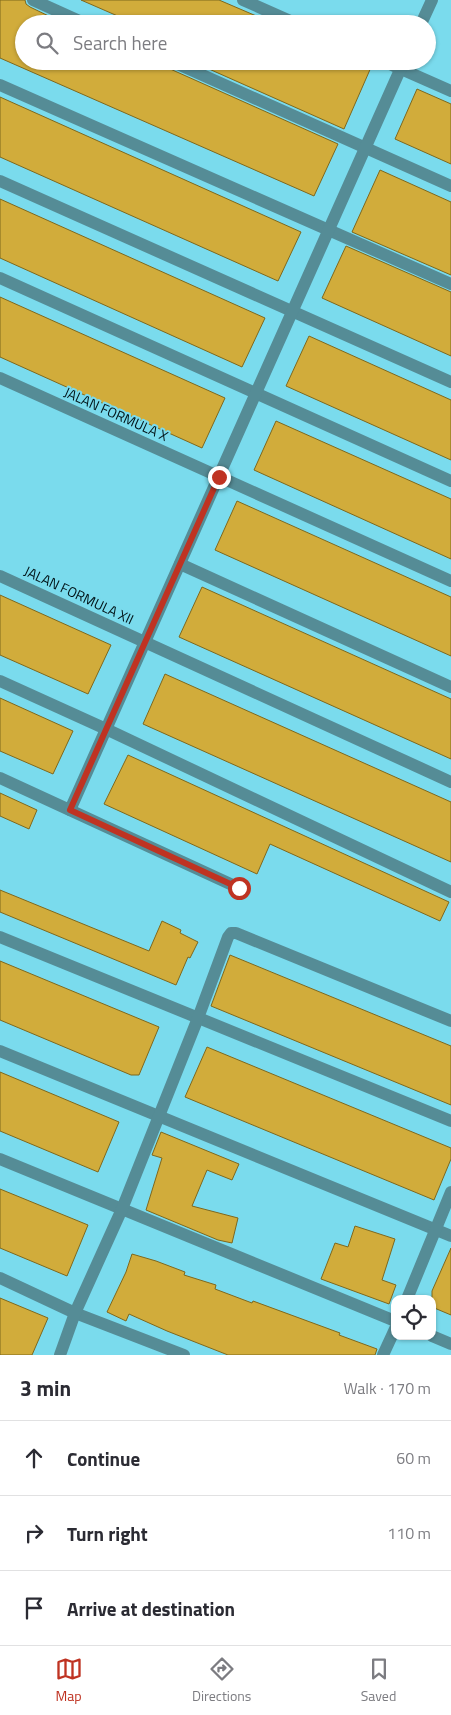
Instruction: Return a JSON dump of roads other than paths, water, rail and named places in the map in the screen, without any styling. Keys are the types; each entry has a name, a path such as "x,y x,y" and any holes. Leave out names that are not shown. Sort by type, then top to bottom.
{"street":[{"path":"33,0 66,15"},
{"path":"243,0 277,15"},
{"path":"425,15 432,0"},
{"path":"190,70 451,186"},
{"path":"70,810 401,70"},
{"path":"412,70 451,91"},
{"path":"0,85 451,284"},
{"path":"0,181 451,382"},
{"path":"0,278 451,481"},
{"name":"JALAN FORMULA X","path":"0,378 451,581"},
{"path":"180,564 451,687"},
{"name":"JALAN FORMULA XII","path":"0,576 451,782"},
{"path":"0,681 451,892"},
{"path":"0,778 239,888"},
{"path":"60,1355 75,1313 122,1209 231,933 236,933 451,1021"},
{"path":"0,937 451,1121"},
{"path":"0,1051 451,1236"},
{"path":"0,1158 391,1319"},
{"path":"409,1295 451,1192"},
{"path":"0,1278 75,1313 184,1355"},
{"path":"383,1355 391,1338"},
{"path":"436,1338 451,1344"}]}
